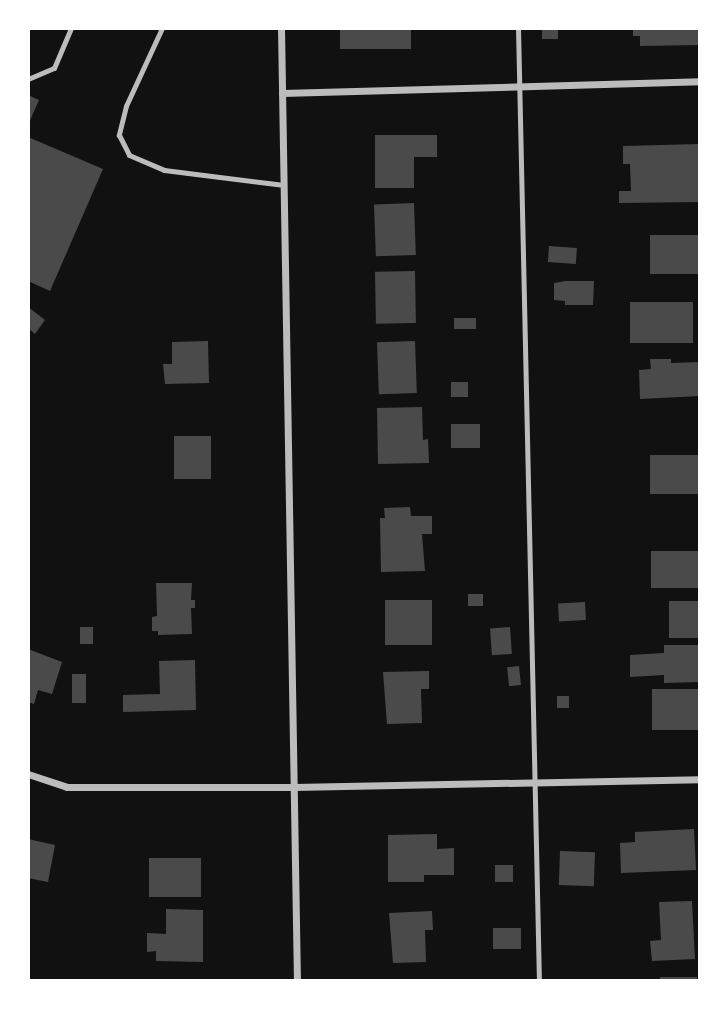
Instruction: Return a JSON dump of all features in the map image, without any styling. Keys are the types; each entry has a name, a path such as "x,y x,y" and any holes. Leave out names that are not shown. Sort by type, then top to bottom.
{"street":[{"path":"281,28 297,981"},
{"path":"282,93 700,81"},
{"path":"28,774 68,787 294,787 700,779"}],"lane":[{"path":"28,79 54,68 71,28"},
{"path":"162,28 126,106 120,135 129,155 164,170 284,185"},
{"path":"519,28 539,981"}],"building":[{"path":"340,28 411,28 411,49 340,49"},
{"path":"542,28 558,28 558,39 542,39"},
{"path":"633,28 700,28 700,45 640,46 640,36 633,36"},
{"path":"28,95 39,100 28,125"},
{"path":"375,135 437,135 437,157 414,157 414,188 375,188"},
{"path":"28,137 103,169 50,291 28,281"},
{"path":"700,144 700,202 619,203 619,191 631,191 630,164 623,164 623,146"},
{"path":"414,203 416,255 376,256 374,204"},
{"path":"650,235 700,235 700,274 650,274"},
{"path":"549,246 577,248 576,264 548,262"},
{"path":"415,271 416,323 376,324 375,272"},
{"path":"594,281 593,305 565,305 565,301 554,300 554,283"},
{"path":"630,302 693,302 693,343 630,343"},
{"path":"28,307 45,320 35,334 28,328"},
{"path":"454,318 476,318 476,329 454,329"},
{"path":"208,341 209,383 165,384 163,364 172,364 172,342"},
{"path":"415,341 417,393 379,394 377,342"},
{"path":"650,359 671,359 671,363 700,362 700,396 640,399 639,370 651,369"},
{"path":"451,382 468,382 468,397 451,397"},
{"path":"422,407 423,440 428,439 429,463 378,464 377,408"},
{"path":"451,424 480,424 480,448 451,448"},
{"path":"174,436 211,436 211,479 174,479"},
{"path":"650,455 700,455 700,494 650,494"},
{"path":"410,507 411,516 432,516 432,534 422,534 425,571 381,572 380,518 385,518 384,508"},
{"path":"651,551 700,551 700,588 651,588"},
{"path":"156,583 192,583 191,600 195,600 195,608 191,608 192,634 158,635 158,631 152,631 152,617 157,616"},
{"path":"468,594 483,594 483,606 468,606"},
{"path":"385,600 432,600 432,645 385,645"},
{"path":"669,601 700,601 700,638 669,638"},
{"path":"585,602 586,620 559,621 558,603"},
{"path":"80,627 93,627 93,644 80,644"},
{"path":"510,627 512,654 492,655 490,628"},
{"path":"664,645 700,645 700,682 664,683 664,675 630,677 630,655 664,653"},
{"path":"28,649 62,662 52,694 38,690 34,704 28,702"},
{"path":"195,660 196,710 123,712 123,695 160,694 159,661"},
{"path":"519,666 521,685 509,686 507,667"},
{"path":"429,671 429,689 421,689 422,723 387,724 383,672"},
{"path":"72,674 86,674 86,703 72,703"},
{"path":"652,689 700,689 700,730 652,730"},
{"path":"557,696 569,696 569,708 557,708"},
{"path":"694,829 696,870 621,873 620,843 635,842 635,832"},
{"path":"437,834 437,849 454,848 454,875 424,875 424,882 388,882 388,835"},
{"path":"28,839 55,845 48,882 28,878"},
{"path":"560,851 595,852 594,886 559,885"},
{"path":"149,858 201,858 201,897 149,897"},
{"path":"495,865 513,865 513,882 495,882"},
{"path":"692,901 695,959 652,961 650,941 661,940 659,902"},
{"path":"166,909 203,910 203,962 156,961 156,951 147,952 147,933 166,934"},
{"path":"432,911 433,930 425,930 426,962 393,963 389,913"},
{"path":"493,928 521,928 521,949 493,949"},
{"path":"660,977 697,977 697,981 660,981"}]}
